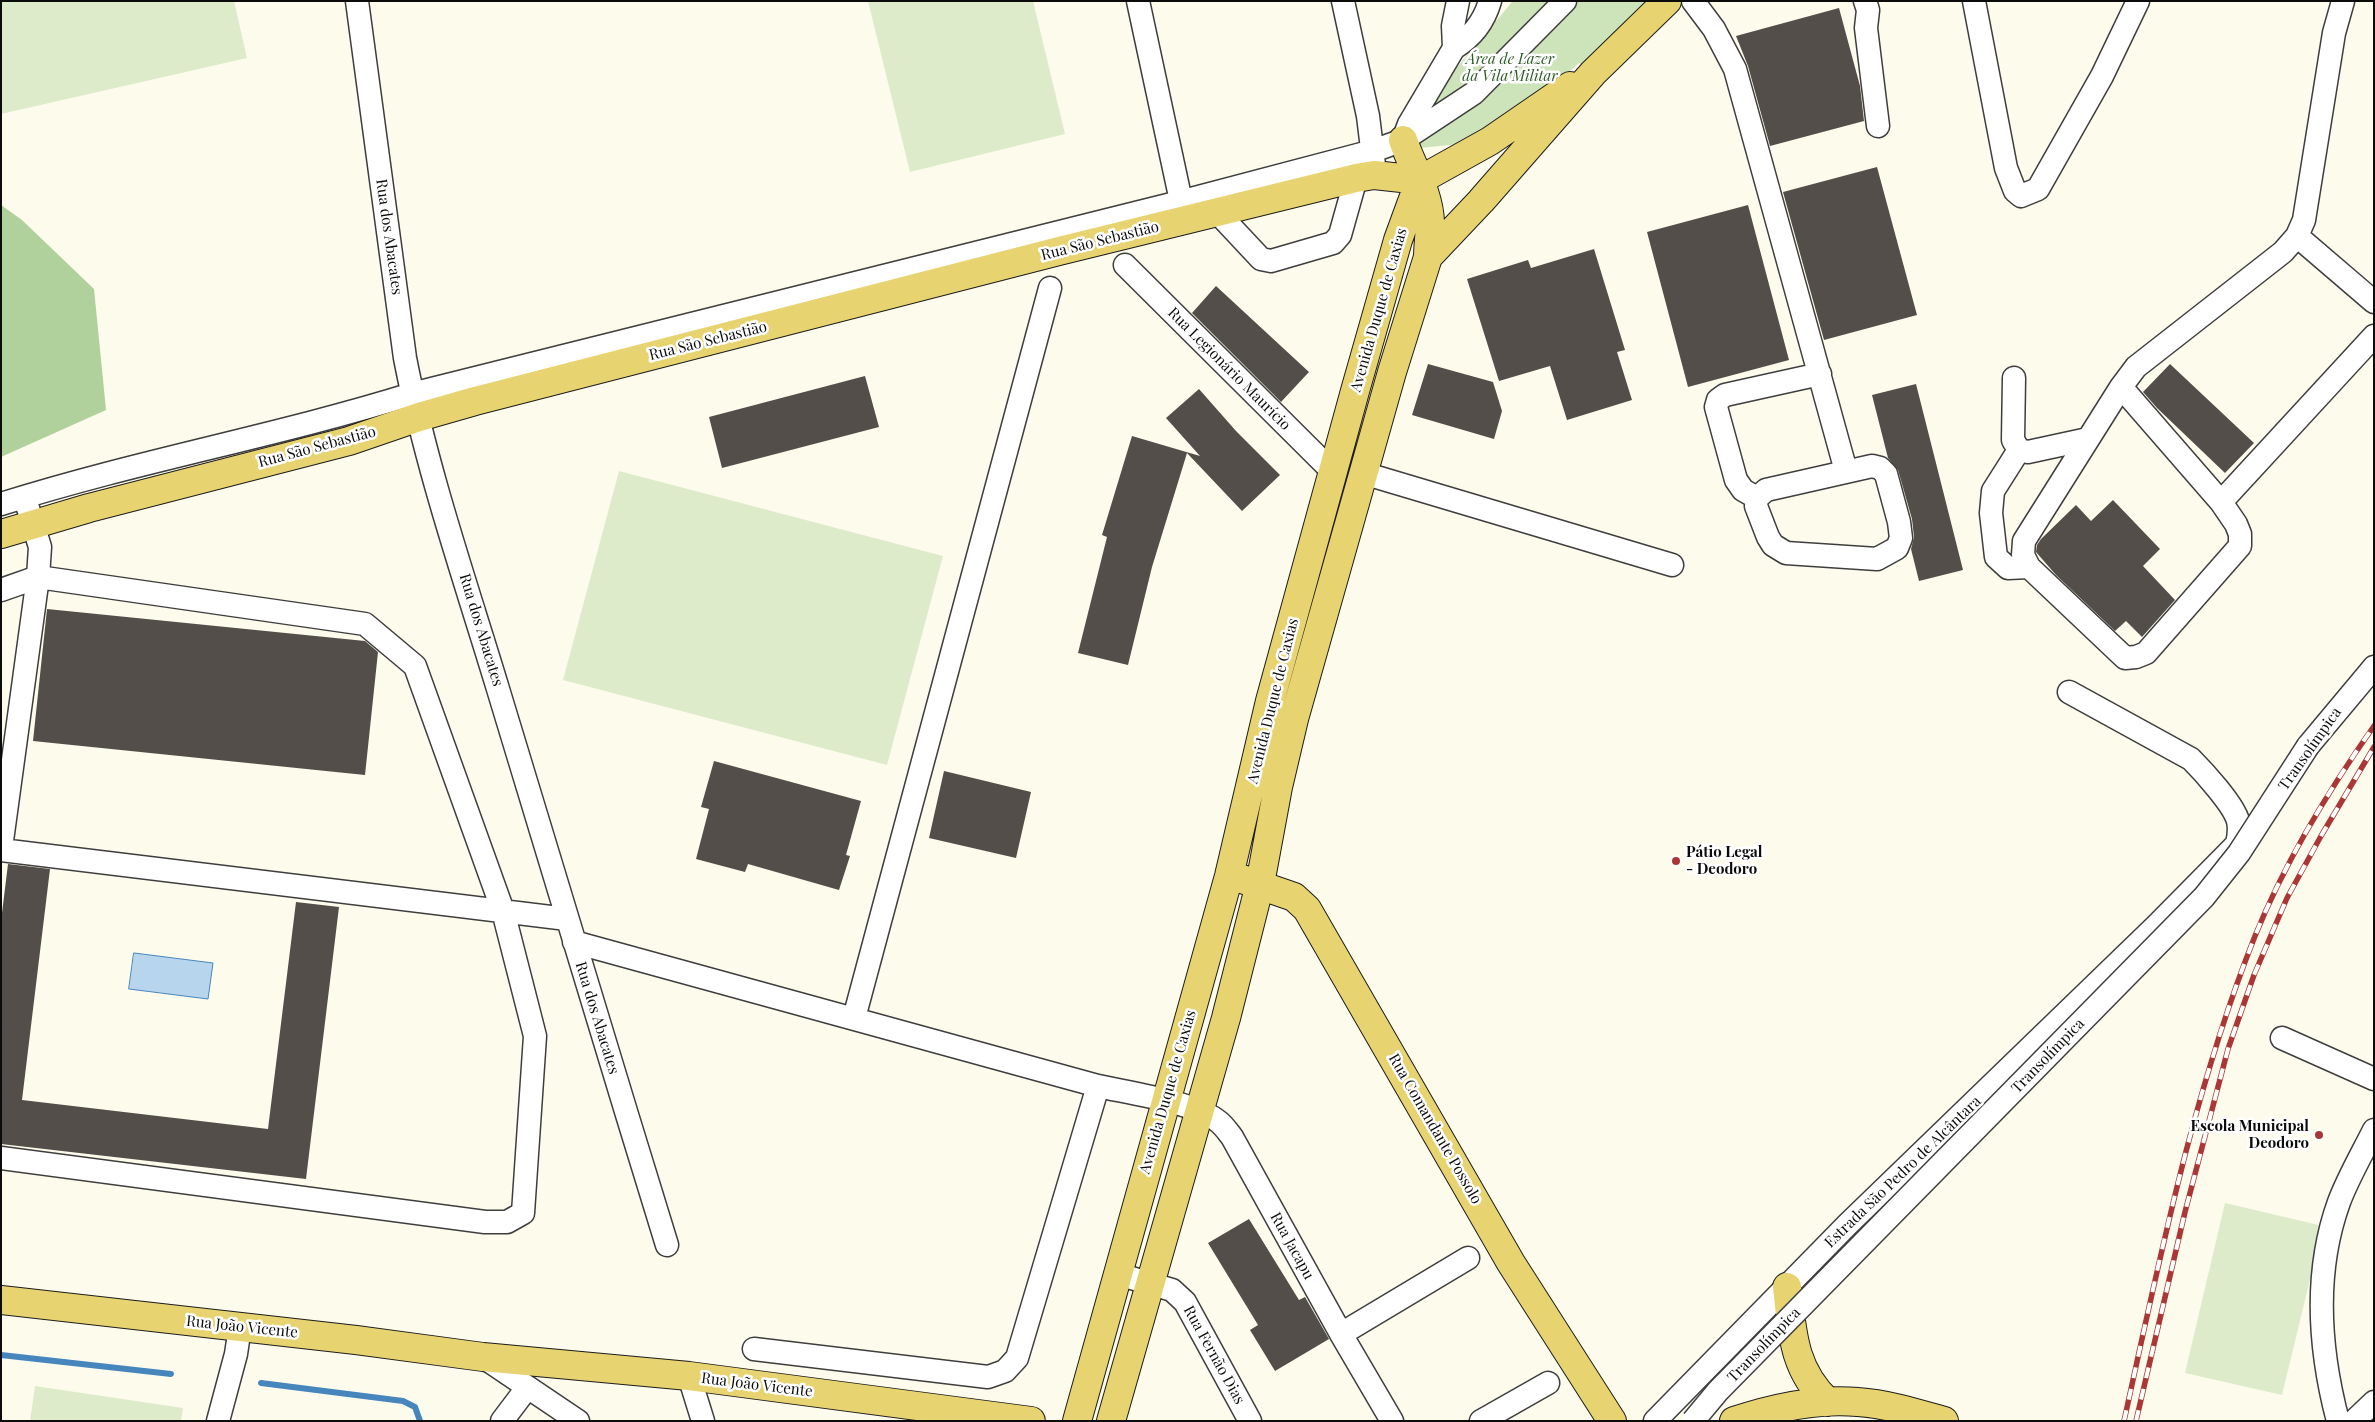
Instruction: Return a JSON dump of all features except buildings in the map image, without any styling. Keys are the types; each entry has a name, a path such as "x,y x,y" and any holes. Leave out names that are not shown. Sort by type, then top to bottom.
{"main road":[{"name":"Avenida Duque de Caxias","path":"1111,1421 1226,1018 1260,884 1278,787 1294,719 1392,372 1428,257 1481,201 1593,72 1667,1"},
{"name":"Avenida Duque de Caxias","path":"1077,1421 1229,876 1270,701 1355,391 1398,240 1420,180 1490,142 1593,72"},
{"path":"1403,140 1420,180 1430,221 1428,257"},
{"name":"Rua São Sebastião","path":"1,534 32,523 348,441 415,405 1183,211 1216,212 1368,168 1420,180"},
{"name":"Rua Comandante Possolo","path":"1229,876 1260,884 1294,897 1307,909 1511,1263 1612,1421"},
{"path":"1787,1287 1790,1320 1800,1362 1814,1389 1828,1402"},
{"name":"Rua João Vicente","path":"1,1300 483,1357 689,1376 1031,1421"},
{"path":"1734,1421 1775,1409 1828,1402 1860,1402 1880,1405 1944,1421"}],"street":[{"name":"Rua dos Abacates","path":"358,1 405,358 415,405 567,919 667,1246"},
{"path":"1138,1 1183,211"},
{"path":"1216,212 1261,259 1271,261 1333,243 1340,235 1368,168 1368,116 1343,1"},
{"path":"1454,48 1452,26 1458,1"},
{"path":"1403,140 1409,124 1454,48 1466,41 1475,30 1486,14 1490,1"},
{"name":"Rua São Sebastião","path":"1183,211 1368,168 1403,140 1474,93 1565,1"},
{"path":"1693,1 1714,29 1735,69 1846,471"},
{"path":"1865,1 1868,10 1866,28 1878,126"},
{"path":"1974,1 2006,168 2015,191 2022,196 2038,189 2102,76 2138,1"},
{"path":"2121,386 2220,502 2236,524 2240,534 2240,546 2146,653 2136,657 2125,658 2029,567 2024,555 2024,542 2121,386 2136,367 2283,252 2297,236 2304,220 2334,33 2343,1"},
{"path":"2297,236 2374,302"},
{"name":"Rua Legionário Maurício","path":"1124,265 1334,473"},
{"path":"854,1018 1050,288"},
{"path":"2220,502 2374,336"},
{"path":"1757,498 1743,490 1736,480 1716,407 1718,400 1725,395 1820,374"},
{"path":"2014,378 2013,440 2019,450 2028,452 2088,439"},
{"name":"Rua São Sebastião","path":"1,504 346,415 415,405"},
{"path":"2019,450 1993,492 1990,513 1996,558 2008,568 2029,567"},
{"path":"1872,466 1880,468 1886,474 1900,522 1901,538 1897,548 1877,560 1786,553 1773,545 1768,538 1756,506 1757,498 1766,490 1846,471 1872,466"},
{"path":"1363,473 1672,566"},
{"path":"24,497 40,547 38,577 1,849 567,919"},
{"path":"1,590 38,577 365,624 415,666 503,911 535,1036 523,1213 508,1222 475,1221 1,1158"},
{"name":"Transolímpica","path":"1693,1421 1739,1370 2204,897 2239,853 2308,746 2374,667"},
{"name":"Estrada São Pedro de Alcântara","path":"1655,1421 1855,1217 2155,927 2237,844 2240,832 2238,819 2206,773 2191,758 2069,692"},
{"name":"Rua Jacapu","path":"574,942 1098,1086 1165,1101 1198,1111 1219,1122 1232,1136 1341,1334 1392,1421"},
{"path":"2282,1038 2374,1079"},
{"path":"754,1349 988,1377 1004,1371 1017,1358 1098,1086"},
{"path":"2338,1421 2327,1380 2321,1327 2323,1270 2329,1235 2339,1201 2371,1144"},
{"path":"1341,1334 1468,1258"},
{"name":"Rua Fernão Dias","path":"1118,1274 1172,1290 1185,1302 1250,1421"},
{"path":"218,1421 236,1354 240,1327"},
{"name":"Rua João Vicente","path":"483,1357 578,1421"},
{"path":"689,1376 703,1421"},
{"path":"1481,1421 1548,1383"},
{"path":"502,1421 527,1388"},
{"path":"2354,1421 2374,1402"}],"green space":[{"path":"1,1 234,1 247,58 1,114"},
{"path":"868,1 1033,1 1065,134 910,172"},
{"name":"Área de Lazer da Vila Militar","path":"1513,1 1665,1 1593,73 1579,63 1490,141 1419,148 1409,124"},
{"path":"1,205 22,220 94,289 106,410 1,457"},
{"path":"619,471 943,556 887,765 563,680"},
{"path":"2225,1203 2323,1226 2282,1395 2185,1373"},
{"path":"35,1386 183,1408 181,1421 30,1421"}],"water":[{"path":"134,953 213,963 208,999 129,989"}],"waterway":[{"path":"1,1355 171,1374"},
{"path":"261,1383 403,1401 415,1407 420,1421"}],"railway":[{"path":"2124,1421 2180,1176 2213,1055 2233,995 2267,908 2294,854 2324,801 2374,726"},
{"path":"2136,1421 2185,1212 2228,1049 2254,975 2287,898 2374,747"}],"place":[{"name":"Pátio Legal - Deodoro","path":"1676,861"},
{"name":"Escola Municipal Deodoro","path":"2319,1135"}]}
